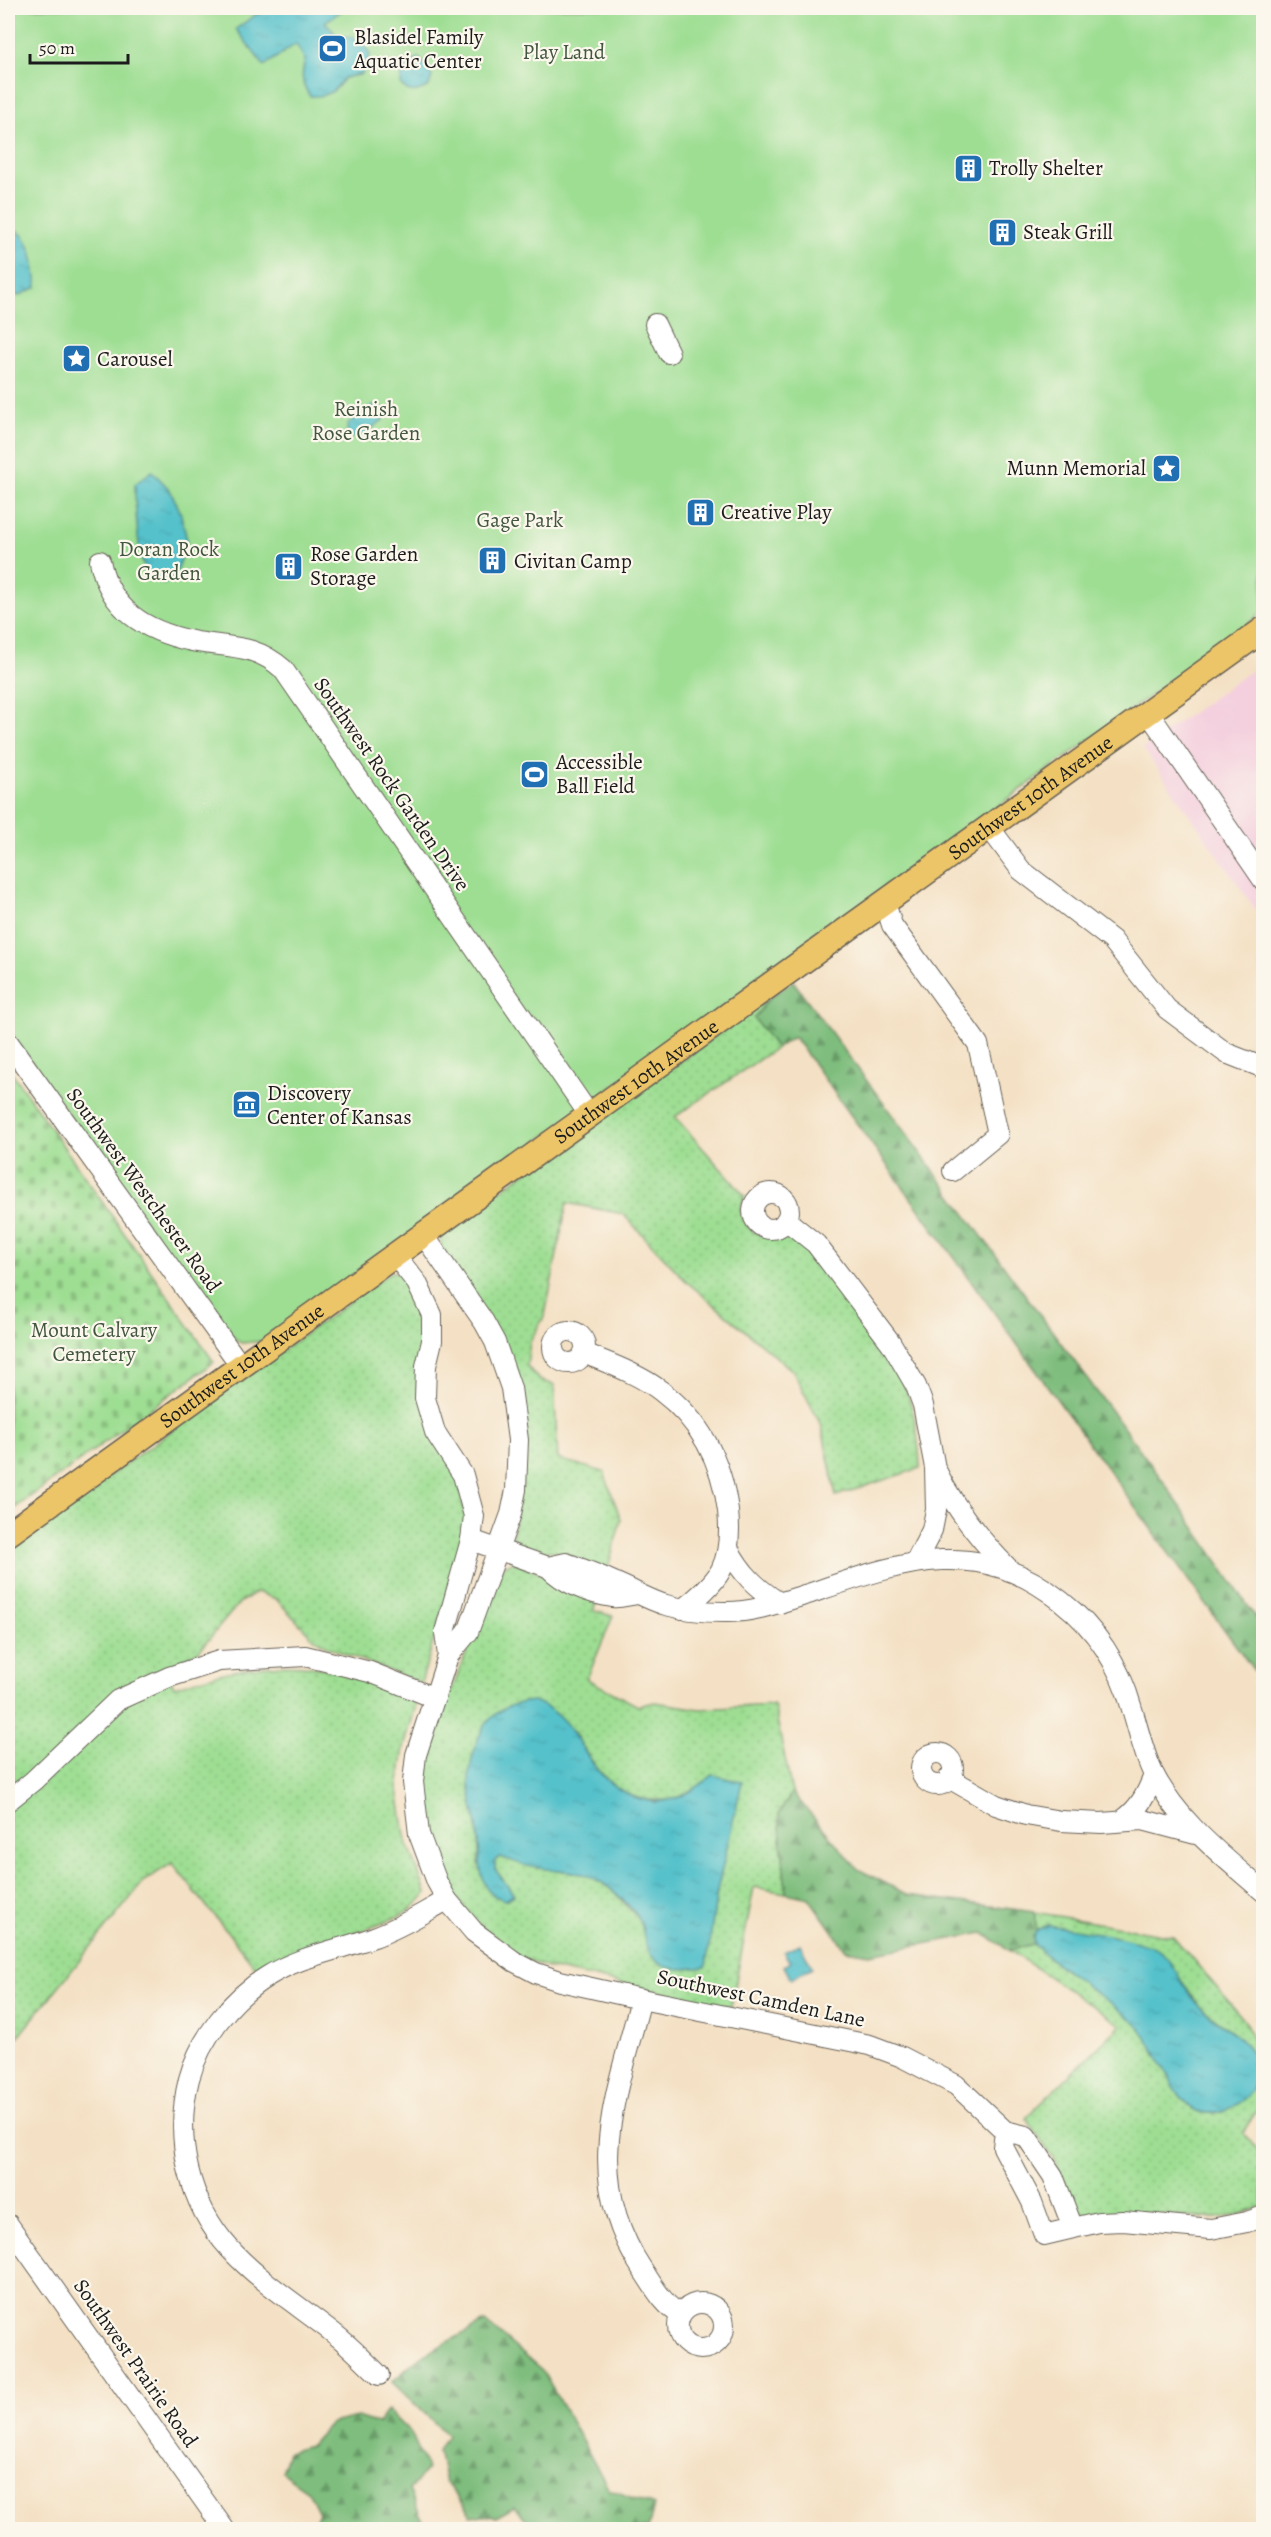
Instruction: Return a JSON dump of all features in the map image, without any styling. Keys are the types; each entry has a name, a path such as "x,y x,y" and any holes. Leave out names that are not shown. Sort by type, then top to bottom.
{"main road":[{"name":"Southwest 10th Avenue","path":"8,1534 1263,629"}],"street":[{"path":"656,324 669,353"},
{"name":"Southwest Rock Garden Drive","path":"100,561 104,581 112,596 124,610 140,621 174,636 246,648 266,656 283,669 590,1116"},
{"path":"1148,712 1263,881"},
{"path":"989,827 1020,870 1112,940 1167,1009 1226,1053 1263,1068"},
{"path":"885,903 892,925 978,1044 998,1134 953,1171"},
{"name":"Southwest Westchester Road","path":"8,1042 241,1366"},
{"path":"786,1220 816,1244 906,1365 923,1405 935,1468 936,1510 933,1530 916,1561"},
{"path":"423,1234 484,1322 505,1366 517,1417 518,1464 511,1514 500,1550 468,1632 448,1656 416,1755 413,1782 418,1834 426,1858 447,1900 474,1932 515,1962 536,1973 560,1981 641,1999"},
{"path":"395,1255 417,1283 432,1315 432,1341 426,1366 425,1398 435,1432 463,1475 474,1516 471,1540 445,1632 448,1656"},
{"path":"584,1353 660,1390 692,1421 707,1442 718,1464 725,1491 729,1522 728,1548 722,1569 713,1582 683,1609"},
{"path":"935,1468 974,1531 1009,1569"},
{"path":"471,1540 548,1566 559,1578 585,1589 614,1597 637,1594 683,1609 726,1613 780,1603 889,1567 916,1561 973,1562 1009,1569 1044,1588 1063,1602 1100,1640 1124,1684 1145,1755 1154,1775 1182,1818 1263,1892"},
{"path":"728,1548 745,1576 762,1592 780,1603"},
{"path":"8,1801 33,1781 118,1700 169,1677 219,1661 305,1656 370,1672 435,1698"},
{"path":"1124,1820 1135,1812 1146,1795 1154,1775"},
{"path":"949,1778 996,1805 1026,1815 1061,1821 1101,1823 1143,1820 1199,1835"},
{"path":"380,2375 338,2336 246,2264 215,2231 202,2209 186,2160 184,2103 191,2073 202,2048 229,2009 248,1990 286,1966 390,1931 447,1900"},
{"name":"Southwest Camden Lane","path":"680,2314 662,2298 624,2238 611,2198 607,2173 612,2116 641,1999 870,2045 902,2057 956,2085 1005,2131 1026,2136 1053,2176 1073,2228"},
{"path":"1005,2131 1003,2147 1032,2202 1044,2235 1099,2222 1123,2221 1211,2229 1263,2217"},
{"name":"Southwest Prairie Road","path":"8,2224 225,2529"}],"shaded area":[{"path":"1263,662 1263,920 1143,748"}],"green space":[{"name":"Gage Park","path":"8,8 1263,8 1263,611 1242,629 263,1341 241,1343 222,1329 8,1030"},
{"path":"793,981 1163,1481 1263,1628 1263,1683 794,1037 776,1048 754,1018 769,998"},
{"path":"769,998 754,1018 776,1048 675,1117 745,1196 740,1210 745,1223 751,1230 758,1234 781,1234 797,1241 824,1270 885,1349 902,1378 910,1403 918,1442 920,1468 836,1496 822,1427 793,1371 687,1282 623,1214 567,1203 545,1315 530,1342 527,1366 539,1380 554,1385 558,1459 604,1472 621,1520 607,1571 563,1554 525,1549 515,1543 513,1535 525,1427 441,1248 441,1238 448,1228"},
{"name":"Mount Calvary Cemetery","path":"8,1067 214,1362 8,1513"},
{"path":"391,1272 401,1273 423,1303 422,1352 461,1490 466,1525 421,1683 333,1649 313,1638 276,1599 257,1592 240,1602 199,1651 167,1668 174,1687 243,1669 278,1665 314,1667 350,1676 410,1698 416,1705 404,1748 398,1789 405,1836 426,1893 416,1905 401,1915 360,1931 297,1950 257,1969 172,1863 144,1881 8,2049 8,1549"},
{"path":"513,1562 598,1597 594,1611 613,1616 587,1679 638,1706 655,1702 700,1709 774,1705 792,1792 779,1814 786,1893 754,1887 731,2007 548,1968 514,1955 480,1926 456,1898 438,1855 427,1814 424,1775 430,1743 498,1575 504,1566","holes":["574,1732 606,1778 627,1794 640,1798 673,1799 689,1792 713,1775 717,1891 705,1967 649,1952 641,1921 614,1892 586,1874 530,1866 500,1857 495,1862 495,1869 514,1895 506,1900 479,1865 479,1838 473,1804"]},
{"path":"792,1792 858,1869 908,1895 1034,1912 1037,1930 1033,1937 1034,1944 1009,1950 983,1933 870,1954 846,1950 809,1898 786,1893 779,1814"},
{"path":"1034,1912 1173,1936 1245,2021 1263,2067 1263,2101 1243,2132 1263,2158 1263,2206 1232,2216 1217,2218 1131,2212 1082,2215 1074,2211 1057,2165 1026,2118 1121,2025 1009,1950 1034,1944 1058,1965 1124,2013 1144,2033 1177,2092 1196,2111 1210,2113 1227,2110 1252,2055 1233,2032 1199,2006 1161,1952 1116,1937 1048,1925 1037,1930"},
{"path":"485,2322 542,2370 609,2489 654,2506 648,2529 536,2529 514,2507 496,2517 471,2515 445,2482 438,2451 447,2435 392,2382 420,2357"},
{"path":"388,2410 411,2433 427,2469 409,2490 422,2520 422,2529 311,2529 319,2513 308,2491 281,2472 288,2452 310,2446 331,2423 357,2417 378,2424"}],"water":[{"name":"Blasidel Family Aquatic Center","path":"265,8 346,8 325,22 337,36 352,37 364,42 370,55 362,74 344,78 334,90 326,94 310,96 303,79 305,60 296,44 264,66 236,29"},
{"name":"Blasidel Family Aquatic Center","path":"418,58 432,76 429,86 418,91 411,91 401,85 402,71"},
{"path":"8,227 17,230 28,243 35,269 37,287 18,296 8,292"},
{"path":"373,405 384,409 383,420 358,438 350,436 347,432 348,424"},
{"path":"152,471 170,490 180,511 187,540 178,569 164,584 149,575 144,567 137,531 135,484"},
{"path":"534,1701 556,1713 564,1721 603,1776 620,1790 640,1799 662,1801 673,1799 689,1792 713,1775 742,1782 717,1891 706,1967 677,1969 661,1965 650,1952 645,1942 641,1922 632,1909 604,1884 584,1874 532,1867 500,1857 495,1862 495,1869 514,1895 505,1900 489,1891 481,1868 470,1787 469,1776 472,1760 479,1737 489,1720 513,1705"},
{"path":"1048,1925 1126,1939 1162,1953 1199,2006 1239,2038 1253,2054 1259,2074 1256,2085 1249,2095 1227,2109 1215,2112 1203,2113 1193,2109 1179,2094 1152,2046 1135,2023 1034,1944 1033,1937 1037,1930"},
{"path":"800,1944 812,1967 791,1979 784,1966 790,1963 784,1952"}],"place":[{"name":"Blasidel Family Aquatic Center","path":"333,49"},
{"name":"Trolly Shelter","path":"968,168"},
{"name":"Steak Grill","path":"1002,232"},
{"name":"Carousel","path":"76,359"},
{"name":"Munn Memorial","path":"1167,468"},
{"name":"Creative Play","path":"700,512"},
{"name":"Civitan Camp","path":"493,561"},
{"name":"Rose Garden Storage","path":"289,566"},
{"name":"Accessible Ball Field","path":"535,774"},
{"name":"Discovery Center of Kansas","path":"246,1105"}],"park label":[{"name":"Play Land","path":"564,52"},
{"name":"Reinish Rose Garden","path":"366,421"},
{"name":"Doran Rock Garden","path":"169,561"}]}
